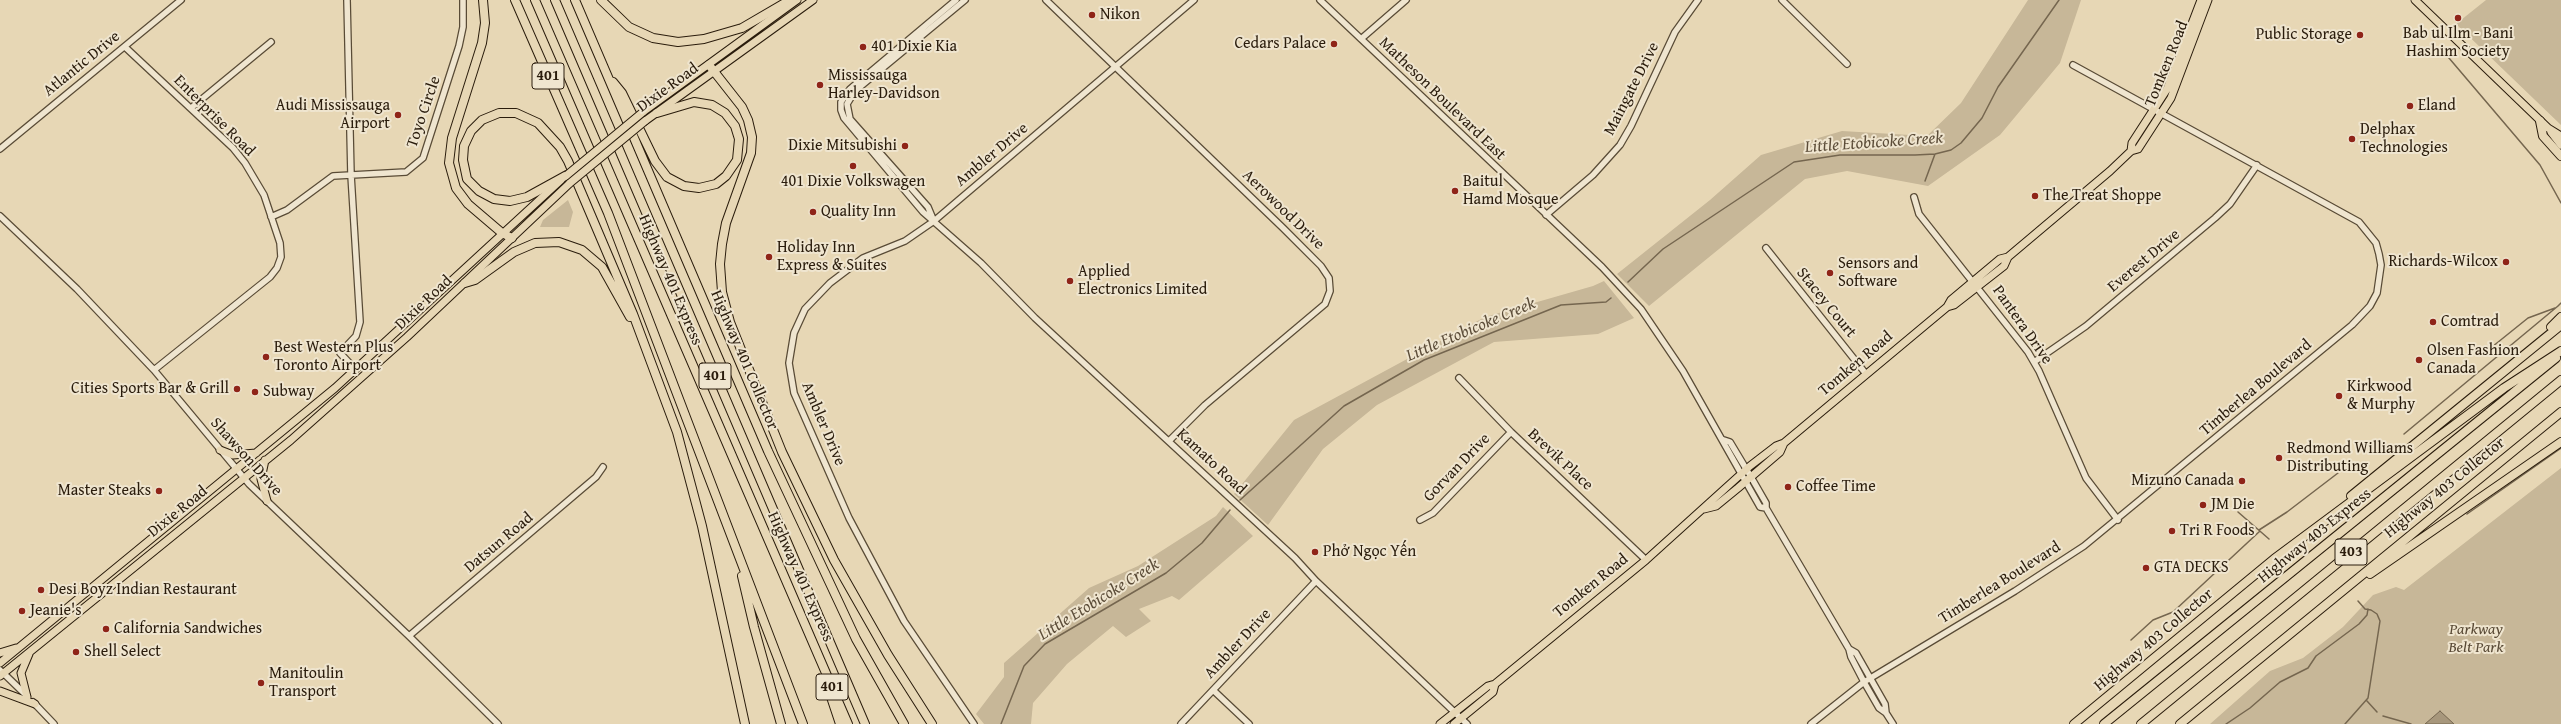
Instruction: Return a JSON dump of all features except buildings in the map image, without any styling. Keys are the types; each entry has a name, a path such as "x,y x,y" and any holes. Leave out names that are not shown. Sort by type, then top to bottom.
{"highway":[{"path":"483,0 485,23 482,43 452,138 449,163 456,188 468,204 502,233 512,238"},
{"name":"401","path":"515,0 608,213 803,724"},
{"name":"Highway 401 Express","path":"535,0 848,724"},
{"name":"Highway 401 Express","path":"555,0 865,724"},
{"name":"Highway 401 Collector","path":"575,0 768,451 856,639 904,724"},
{"path":"601,0 629,27 653,38 678,42 704,39 742,28 790,0"},
{"path":"712,68 742,107 752,137 751,153 726,224 722,244 720,264 722,292 730,322 782,452 834,560 884,649 932,724"},
{"path":"607,75 622,93 655,161 668,177 684,186 699,188 716,184 726,176 737,160 739,139 735,126 725,113 716,107 700,102 688,103 657,113"},
{"path":"569,179 527,198 510,201 494,199 478,191 467,179 462,160 464,146 475,126 499,113 525,116 538,123 552,136 560,147 571,168 651,360 691,482 745,724"},
{"path":"2540,120 2543,136 2561,156"},
{"path":"465,283 479,277 514,252 535,243 559,242 582,250 602,267 651,360"},
{"path":"2510,366 2520,353 2561,317"},
{"path":"2274,559 2561,325"},
{"name":"Highway 403 Collector","path":"2074,724 2274,559 2532,368 2561,352"},
{"name":"Highway 403 Express","path":"2104,724 2561,352"},
{"name":"403","path":"2141,724 2561,380"},
{"name":"Highway 403 Collector","path":"2180,724 2357,581 2561,412"},
{"path":"2357,581 2380,568 2561,442"},
{"path":"736,549 754,627 781,724"},
{"path":"816,650 840,724"}],"main road":[{"name":"Dixie Road","path":"0,664 256,453 355,369 502,233 569,179 657,113 797,0"},
{"name":"Dixie Road","path":"1,673 266,460 407,337 512,238 569,179 643,112 814,0"},
{"name":"Tomken Road","path":"2131,151 2132,143 2155,110 2174,74 2201,0"},
{"name":"Tomken Road","path":"1440,724 1488,686 1495,684 1646,560 1704,509 1710,500 1740,474 1776,446 1784,443 1947,307 1954,305 1976,284 2004,266 2008,257 2131,151 2138,149 2162,114 2175,89 2208,0"},
{"path":"2415,0 2540,120 2561,145"},
{"path":"2548,128 2561,136"},
{"name":"Tomken Road","path":"1704,509 1716,506 1748,480 1780,452 1784,443"},
{"path":"220,450 233,455 256,453"},
{"path":"266,460 261,479 267,501"},
{"path":"0,653 20,647"},
{"path":"27,697 21,673 30,651"},
{"name":"Tomken Road","path":"1454,724 1493,692 1495,684"},
{"path":"0,691 35,704"}],"street":[{"name":"Atlantic Drive","path":"0,149 181,0"},
{"path":"347,0 351,175 360,322 356,336 340,353 355,369"},
{"name":"Toyo Circle","path":"271,217 286,210 333,176 406,172 423,158 459,46 463,27 463,0"},
{"name":"Kamato Road","path":"956,0 855,84 844,97 841,105 844,118 913,202 1295,558 1316,581 1467,724"},
{"path":"934,221 928,208 850,119 847,104 855,91 965,0"},
{"name":"Aerowood Drive","path":"1046,0 1327,272 1330,284 1328,298 1320,309 1204,405 1169,441"},
{"name":"Ambler Drive","path":"974,724 904,621 849,518 798,404 792,384 789,363 792,341 798,323 805,309 819,294 863,258 901,243 934,221 1194,0"},
{"name":"Matheson Boulevard East","path":"1320,0 1602,267 1646,316 1683,370 1724,440 1724,446 1740,474 1748,480 1766,503 1766,508 1850,649 1851,658 1864,682 1879,708 1886,713 1893,724"},
{"path":"1361,39 1406,0"},
{"name":"Maingate Drive","path":"1546,215 1593,175 1620,145 1631,126 1675,32 1698,0"},
{"path":"1782,0 1847,64"},
{"path":"190,108 271,42"},
{"name":"Enterprise Road","path":"124,47 190,108 244,163 264,194 280,243 281,256 277,268 270,277 154,370"},
{"name":"Timberlea Boulevard","path":"1811,724 1870,678 2036,578 2084,546 2118,520 2357,320 2370,306 2377,293 2382,265 2376,243 2362,226 2346,214 2073,65"},
{"name":"Everest Drive","path":"2034,362 2086,326 2215,218 2230,204 2257,165"},
{"name":"Pantera Drive","path":"1914,197 1919,214 2018,336 2034,362 2086,478 2118,520"},
{"name":"Shawson Drive","path":"0,216 78,289 154,370 243,478 409,636 498,724"},
{"name":"Stacey Court","path":"1766,248 1866,374"},
{"name":"Brevik Place","path":"1459,378 1511,432 1646,560"},
{"name":"Gorvan Drive","path":"1420,520 1433,514 1511,432"},
{"name":"Matheson Boulevard East","path":"1724,440 1730,442 1747,469 1748,480"},
{"name":"Datsun Road","path":"409,636 596,477 603,467"},
{"name":"Ambler Drive","path":"1181,724 1316,581"},
{"name":"Matheson Boulevard East","path":"1850,649 1856,653 1885,704 1886,713"},
{"path":"1,673 35,704 54,724"},
{"path":"1214,690 1249,724"}],"green space":[{"path":"2028,0 2081,0 2060,63 2000,135 1928,186 1847,171 1805,179 1649,306 1617,274 1710,200 1761,155 1842,131 1927,136 1961,103"},
{"path":"2486,0 2561,0 2561,125 2456,24"},
{"path":"568,200 573,212 569,227 540,227 543,220"},
{"path":"1604,281 1634,318 1598,334 1494,342 1377,405 1323,449 1268,525 1234,494 1294,420 1485,317 1593,286"},
{"name":"Parkway Belt Park","path":"2561,468 2561,724 2210,724 2270,671 2303,658 2343,627 2373,595 2396,587 2404,590"},
{"path":"1223,507 1253,536 1179,600 1172,596 1139,609 1151,621 1126,637 1113,626 1067,664 1033,703 1031,724 984,724 976,714 1004,677 1004,663 1089,588 1138,566 1216,516"}],"shaded area":[{"path":"2440,711 2454,724 2425,724"}],"waterway":[{"name":"Little Etobicoke Creek","path":"1628,282 1663,249 1794,162 1840,155 1915,155 1935,154 1951,150 1961,143 1982,118 1998,87 2059,0"},
{"path":"2443,51 2540,165 2561,203"},
{"path":"1925,181 1935,154"},
{"name":"Little Etobicoke Creek","path":"1240,500 1344,406 1424,360 1561,305 1606,302 1611,298"},
{"path":"2558,306 2561,303"},
{"path":"2404,434 2558,306"},
{"path":"2487,351 2528,318 2555,308"},
{"path":"2467,514 2561,448"},
{"path":"2259,530 2287,512 2338,473"},
{"name":"Little Etobicoke Creek","path":"1001,724 1024,666 1045,644 1166,573 1202,543 1230,510"},
{"path":"2238,512 2269,539"},
{"path":"2131,640 2153,620 2173,612 2260,531"},
{"path":"2345,724 2368,698 2380,621 2377,614 2371,610 2365,609 2358,601"},
{"path":"2226,724 2250,708 2280,682 2308,668 2316,656 2359,624 2367,615 2368,609"},
{"path":"2367,701 2377,712"},
{"path":"2383,716 2411,724"}],"place":[{"name":"Nikon","path":"1092,15"},
{"name":"Bab ul Ilm - Bani Hashim Society","path":"2458,18"},
{"name":"Public Storage","path":"2360,35"},
{"name":"Cedars Palace","path":"1334,44"},
{"name":"401 Dixie Kia","path":"863,47"},
{"name":"Mississauga Harley-Davidson","path":"820,85"},
{"name":"Eland","path":"2410,106"},
{"name":"Audi Mississauga Airport","path":"398,115"},
{"name":"Delphax Technologies","path":"2352,139"},
{"name":"Dixie Mitsubishi","path":"905,146"},
{"name":"401 Dixie Volkswagen","path":"853,166"},
{"name":"Baitul Hamd Mosque","path":"1455,191"},
{"name":"The Treat Shoppe","path":"2035,196"},
{"name":"Quality Inn","path":"813,212"},
{"name":"Holiday Inn Express & Suites","path":"769,257"},
{"name":"Richards-Wilcox","path":"2506,262"},
{"name":"Sensors and Software","path":"1830,273"},
{"name":"Applied Electronics Limited","path":"1070,281"},
{"name":"Comtrad","path":"2433,322"},
{"name":"Best Western Plus Toronto Airport","path":"266,357"},
{"name":"Olsen Fashion Canada","path":"2419,360"},
{"name":"Cities Sports Bar & Grill","path":"237,389"},
{"name":"Subway","path":"255,392"},
{"name":"Kirkwood & Murphy","path":"2339,396"},
{"name":"Redmond Williams Distributing","path":"2279,458"},
{"name":"Mizuno Canada","path":"2242,481"},
{"name":"Coffee Time","path":"1788,487"},
{"name":"Master Steaks","path":"159,491"},
{"name":"JM Die","path":"2203,505"},
{"name":"Tri R Foods","path":"2172,531"},
{"name":"Phở Ngọc Yến","path":"1315,552"},
{"name":"GTA DECKS","path":"2146,568"},
{"name":"Desi Boyz Indian Restaurant","path":"41,590"},
{"name":"Jeanie's","path":"22,611"},
{"name":"California Sandwiches","path":"106,629"},
{"name":"Shell Select","path":"76,652"},
{"name":"Manitoulin Transport","path":"261,683"}]}
